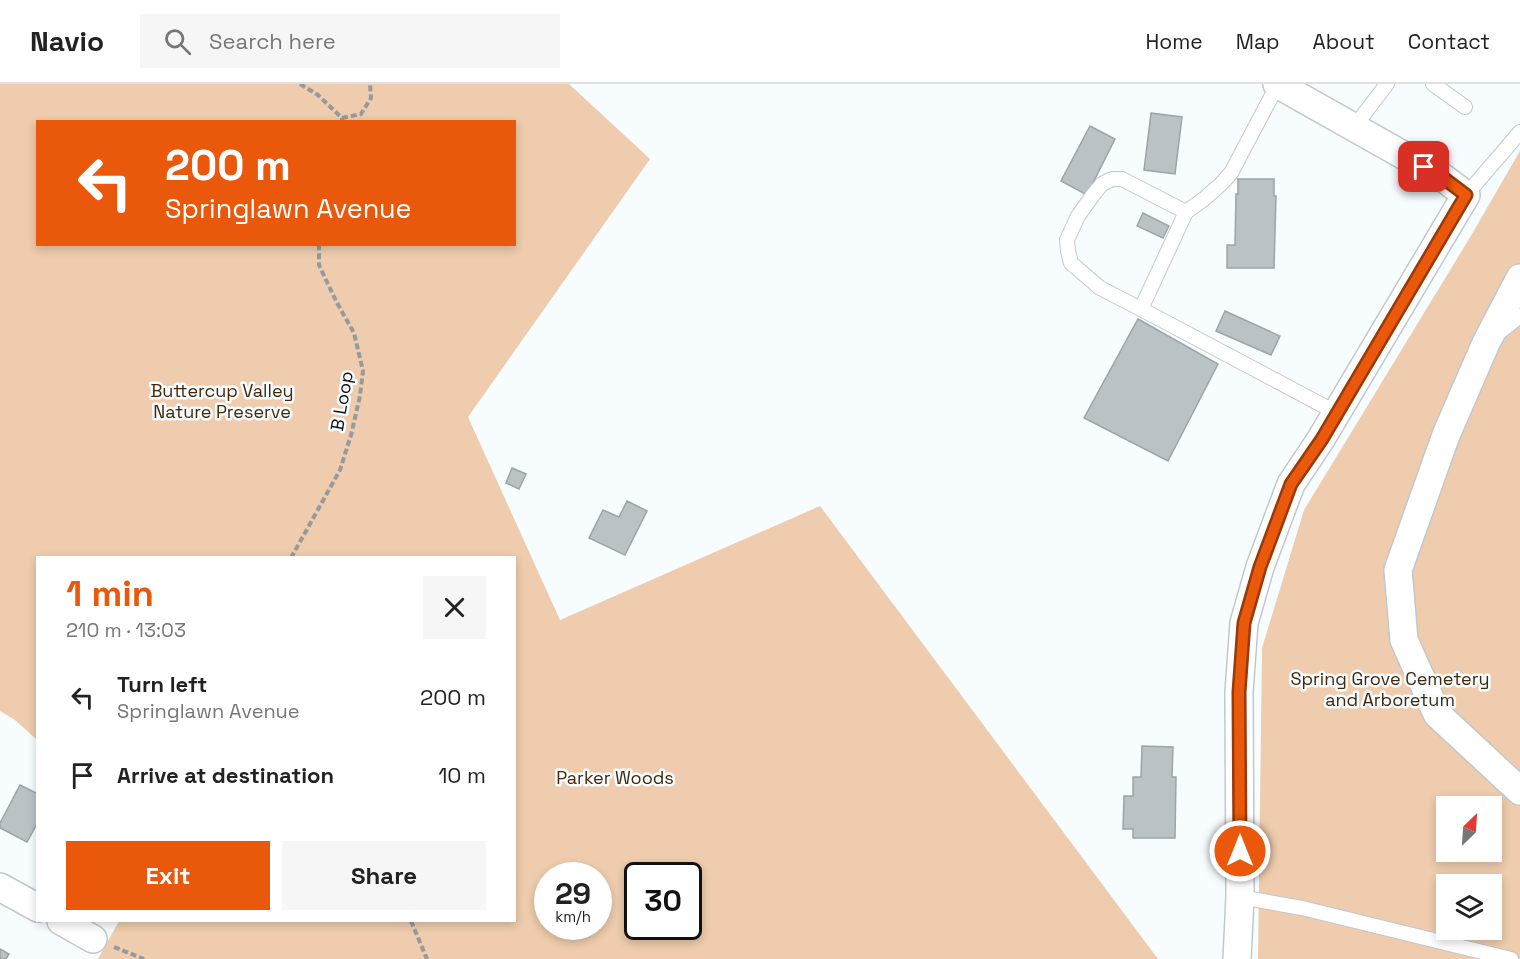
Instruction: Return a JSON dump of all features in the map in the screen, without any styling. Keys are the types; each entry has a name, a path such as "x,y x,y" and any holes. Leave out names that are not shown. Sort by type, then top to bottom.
{"street":[{"path":"1237,959 1240,897 1239,692 1244,623 1260,567 1291,484 1322,439 1466,195 1442,177 1277,84"},
{"path":"1520,278 1486,343 1446,435 1398,570 1404,640 1437,714 1520,791"},
{"path":"0,887 36,907"},
{"path":"63,922 93,939"}],"lane":[{"path":"1142,309 1186,212 1204,199 1231,173 1277,84"},
{"path":"1354,127 1387,84"},
{"path":"1432,84 1464,107"},
{"path":"1466,195 1520,132"},
{"path":"1186,212 1122,179 1112,179 1102,184 1078,216 1067,240 1071,263 1100,288 1337,413"},
{"path":"1486,343 1520,316"},
{"path":"1240,897 1302,908 1511,959"}],"path":[{"path":"300,84 318,95 342,120 361,114 371,98 370,84"},
{"name":"B Loop","path":"292,556 340,471 360,396 363,371 354,333 319,265 319,246"},
{"path":"411,922 427,959"}],"green space":[{"path":"0,84 569,84 650,159 468,417 560,620 820,506 1158,959 98,959 118,922 516,922 516,556 36,556 36,739 15,720 0,711"},
{"name":"Spring Grove Cemetery and Arboretum","path":"1520,151 1520,959 1258,959 1262,648 1304,510"}],"building":[{"path":"1151,113 1182,117 1175,174 1144,170"},
{"path":"1090,126 1115,139 1087,195 1061,181"},
{"path":"1238,179 1274,179 1274,196 1276,196 1274,268 1227,268 1227,245 1235,245"},
{"path":"1143,213 1169,226 1163,238 1137,226"},
{"path":"1225,311 1280,336 1271,355 1216,331"},
{"path":"1138,319 1218,364 1168,461 1084,418"},
{"path":"512,468 526,474 519,489 506,483"},
{"path":"627,501 647,511 625,555 589,538 603,510 619,517"},
{"path":"1142,746 1173,747 1172,777 1176,777 1175,838 1133,838 1133,829 1123,829 1124,796 1133,796 1133,777 1141,777"},
{"path":"20,785 36,793 36,826 27,842 0,828 0,823"},
{"path":"0,949 9,954 6,959 0,959"}],"route":[{"path":"1240,851 1239,692 1244,623 1260,567 1291,484 1322,439 1466,195 1424,167"}],"park label":[{"name":"Buttercup Valley Nature Preserve","path":"222,401"},
{"name":"Parker Woods","path":"615,778"}]}
